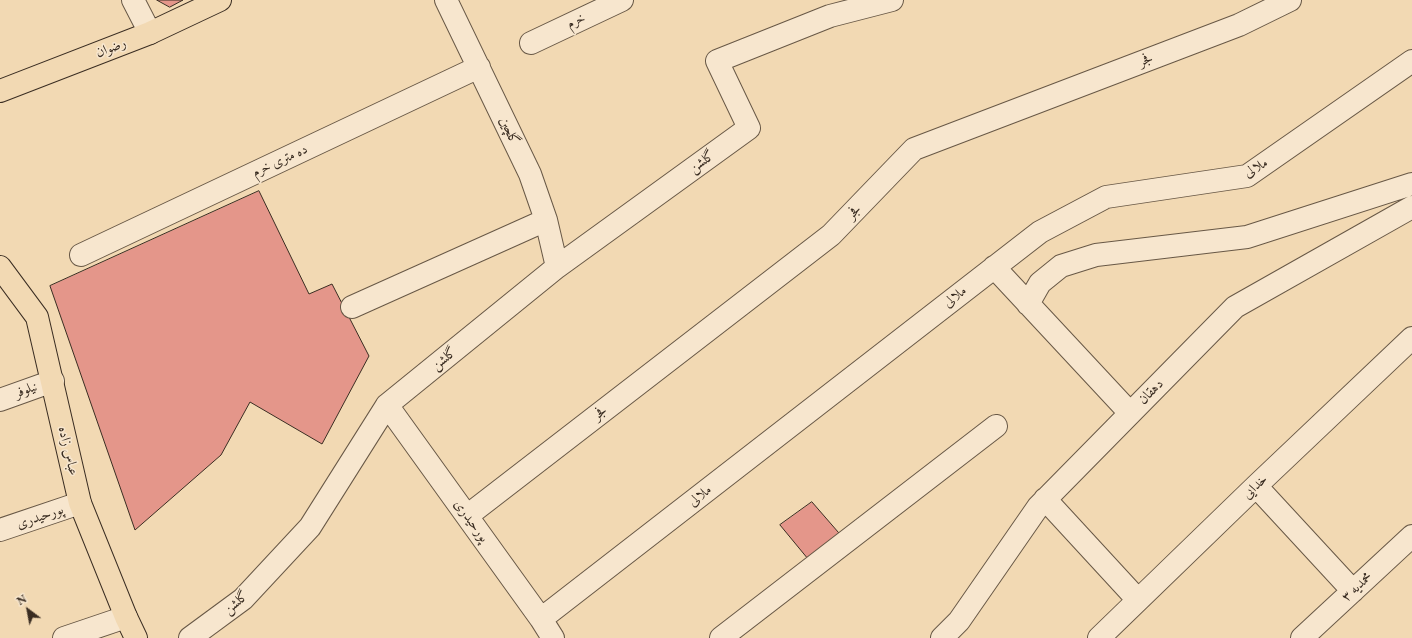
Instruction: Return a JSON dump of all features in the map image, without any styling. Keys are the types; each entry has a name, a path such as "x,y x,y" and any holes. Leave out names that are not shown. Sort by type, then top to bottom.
{"main road":[{"name":"رضوان","path":"0,92 150,33 220,0"},
{"name":"عباس زاده","path":"0,267 37,317 80,503 136,638"}],"street":[{"path":"134,0 150,33"},
{"name":"گلچین","path":"446,0 530,174 546,220 557,267"},
{"name":"خرم","path":"531,42 622,0"},
{"name":"گلشن","path":"190,638 243,599 310,527 387,405 557,267 748,128 717,61 830,16 892,0"},
{"name":"فجر","path":"467,516 831,235 914,148 1239,25 1290,0"},
{"name":"ملالی","path":"541,619 1040,232 1106,197 1247,176 1412,61"},
{"name":"ده متری خرم","path":"81,255 479,67"},
{"path":"1028,304 1040,283 1061,266 1096,255 1248,237 1412,184"},
{"name":"دهقان","path":"942,638 959,621 1045,499 1235,307 1412,207"},
{"path":"352,306 546,220"},
{"path":"994,267 1130,413"},
{"name":"خدایی","path":"1099,638 1412,338"},
{"name":"نیلوفر","path":"0,400 53,381"},
{"name":"پورحیدری","path":"387,405 541,619 552,638"},
{"path":"721,638 996,426"},
{"path":"1256,486 1353,591"},
{"path":"1045,499 1138,600"},
{"name":"پورحیدری","path":"0,530 80,503"},
{"name":"محمدیه ۳","path":"1302,638 1412,536"},
{"path":"64,638 126,617"}],"building":[{"path":"157,0 183,0 170,7"},
{"path":"259,191 309,294 332,284 369,356 322,444 250,402 221,455 135,530 50,286"},
{"path":"812,502 845,540 813,565 780,525"}]}
